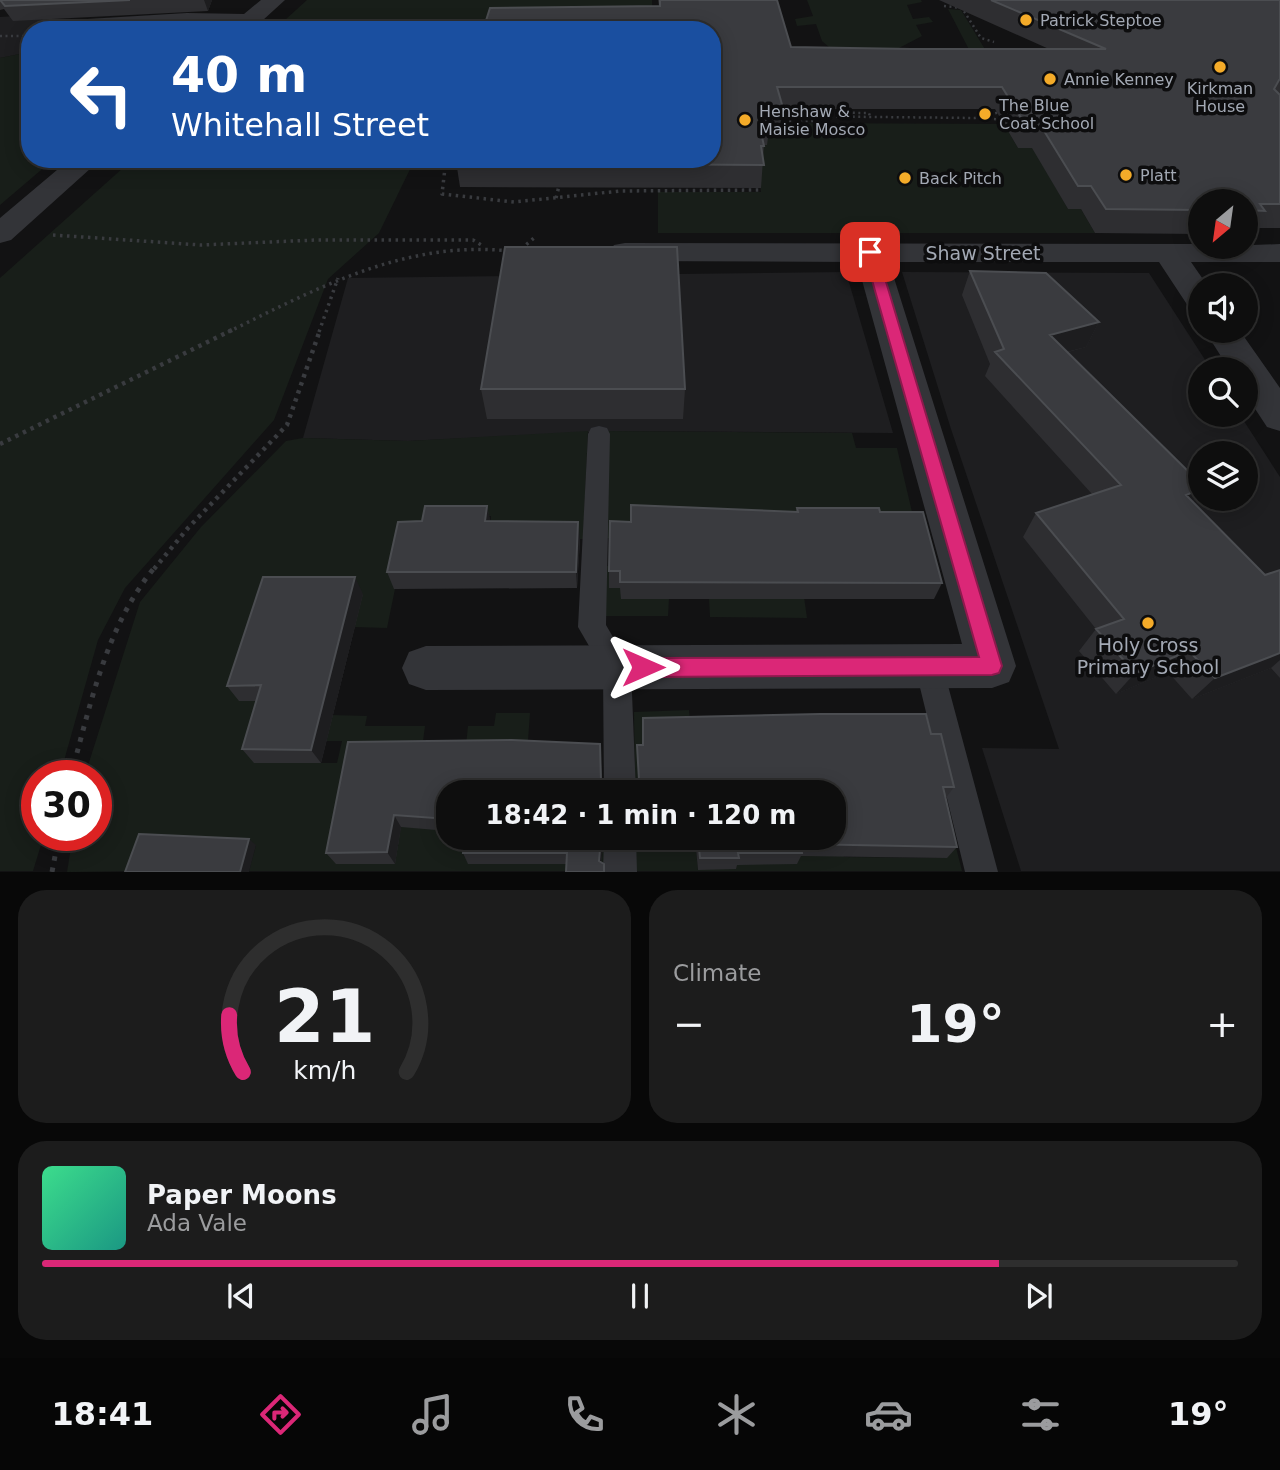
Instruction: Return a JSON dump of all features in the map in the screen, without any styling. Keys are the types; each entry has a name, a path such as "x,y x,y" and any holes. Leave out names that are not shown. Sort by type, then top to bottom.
{"street":[{"path":"249,21 274,0"},
{"path":"170,21 198,21"},
{"path":"2,233 77,168"},
{"name":"Shaw Street","path":"592,252 1280,253"},
{"path":"426,668 992,666 870,252"},
{"path":"1169,253 1188,281"},
{"path":"1230,343 1280,416"}],"lane":[{"path":"599,434 592,627 617,668 620,780"},
{"path":"929,667 982,872"},
{"path":"620,850 620,872"}],"path":[{"path":"944,6 962,8 981,38 993,42"},
{"path":"0,36 21,35"},
{"path":"780,119 779,112 789,111 869,113 870,117"},
{"path":"976,118 994,111 1006,112"},
{"path":"849,117 851,124"},
{"path":"780,119 870,117 1015,120"},
{"path":"963,118 969,124"},
{"path":"780,119 821,121 822,124"},
{"path":"445,168 442,194 514,202 620,191 748,193 761,190"},
{"path":"620,191 621,180"},
{"path":"556,198 559,186"},
{"path":"2,233 201,246 316,240 473,240 486,247"},
{"path":"0,444 338,278 373,265 413,257 486,247 518,252 534,238"},
{"path":"75,760 103,662 132,595 188,528 287,425 338,278"},
{"path":"52,872 56,851"}],"shaded area":[{"path":"307,0 652,0 652,21 284,21"},
{"path":"807,0 921,0 922,2 907,5 913,19 929,17 933,22 916,25 922,36 899,48 830,48 822,41 816,24 797,26 795,19 813,16"},
{"path":"948,9 961,10 994,64 977,65"},
{"path":"50,14 45,21 21,21 21,53 0,58 0,17"},
{"path":"20,54 21,168 43,168 0,205 0,58"},
{"name":"Back Pitch","path":"778,123 1004,124 1018,148 1033,148 1068,209 1081,209 1095,233 658,233 658,192 761,192 758,168 764,130"},
{"path":"123,168 411,168 379,233 328,279 274,420 125,588 98,640 64,760 21,760 21,851 39,851 33,871 0,871 0,278"},
{"path":"846,272 893,433 608,431 408,441 303,438 348,278"},
{"name":"Holy Cross Primary School","path":"902,272 1149,273 1188,333 1188,343 1194,343 1203,357 1188,357 1188,427 1248,427 1257,441 1188,441 1188,511 1258,511 1258,443 1280,477 1280,871 1021,871 982,748 1059,749 951,429"},
{"path":"588,431 583,539 489,538 491,516 463,516 400,589 395,589 387,628 354,627 362,595 239,701 272,700 254,763 337,763 342,741 326,741 332,715 367,716 365,726 425,726 421,756 373,756 394,864 401,827 436,827 436,850 606,850 606,871 249,871 256,845 229,844 136,871 67,872 70,851 112,851 112,760 90,760 140,602 201,527 286,441 303,438 408,441"},
{"path":"608,431 852,433 856,448 897,448 916,529 804,597 807,618 710,617 709,599 748,598 631,539 604,538"},
{"path":"603,566 621,566 669,599 668,616 602,616"},
{"path":"689,710 691,731 654,780 635,780 634,712"},
{"path":"496,713 530,713 527,754 465,754 468,726 494,726"},
{"path":"944,800 962,871 636,871 635,850 696,850 698,870 720,850 843,850 844,857 947,858"}],"building":[{"path":"0,0 130,0 5,6"},
{"path":"660,0 777,0 791,47 1106,49 991,0 1280,0 1280,79 1274,89 1280,95 1280,204 1260,204 1265,211 1258,211 1258,189 1188,189 1188,210 1106,209 1091,186 1078,186 1041,126 1026,126 1002,87 777,87 783,108 766,107 770,123 759,123 764,146 761,146 764,165 721,165 721,21 486,21 490,8 660,6"},
{"path":"505,247 677,247 685,389 481,389"},
{"path":"970,271 1046,273 1099,322 1050,335 1188,471 1188,511 1202,511 1265,575 1280,570 1280,653 1215,678 1189,651 1135,673 1096,629 1124,619 1036,513 1121,485 995,352 1004,349"},
{"path":"631,505 798,512 797,508 879,508 880,512 923,512 942,583 620,582 620,571 609,571 610,521 631,522"},
{"path":"425,506 487,506 485,521 578,522 576,572 387,572 398,522 422,521"},
{"path":"263,577 355,577 311,750 242,749 261,685 227,686"},
{"path":"926,714 931,734 941,734 954,787 943,787 957,847 846,845 846,780 639,780 637,745 643,745 643,718"},
{"path":"512,740 600,744 601,780 436,780 436,818 394,815 387,852 326,853 348,742"},
{"path":"139,834 249,839 240,872 125,872"},
{"path":"463,850 600,850 599,861 604,864 604,872 566,872 567,853 463,853"},
{"path":"699,850 802,850 802,853 738,853 739,858 700,858"}],"place":[{"name":"Patrick Steptoe","path":"1026,20"},
{"name":"Kirkman House","path":"1220,67"},
{"name":"Annie Kenney","path":"1050,79"},
{"name":"The Blue Coat School","path":"985,114"},
{"name":"Henshaw & Maisie Mosco","path":"745,120"},
{"name":"Platt","path":"1126,175"},
{"name":"Back Pitch","path":"905,178"},
{"name":"Holy Cross Primary School","path":"1148,623"}],"route":[{"path":"643,667 992,666 870,252"}]}
